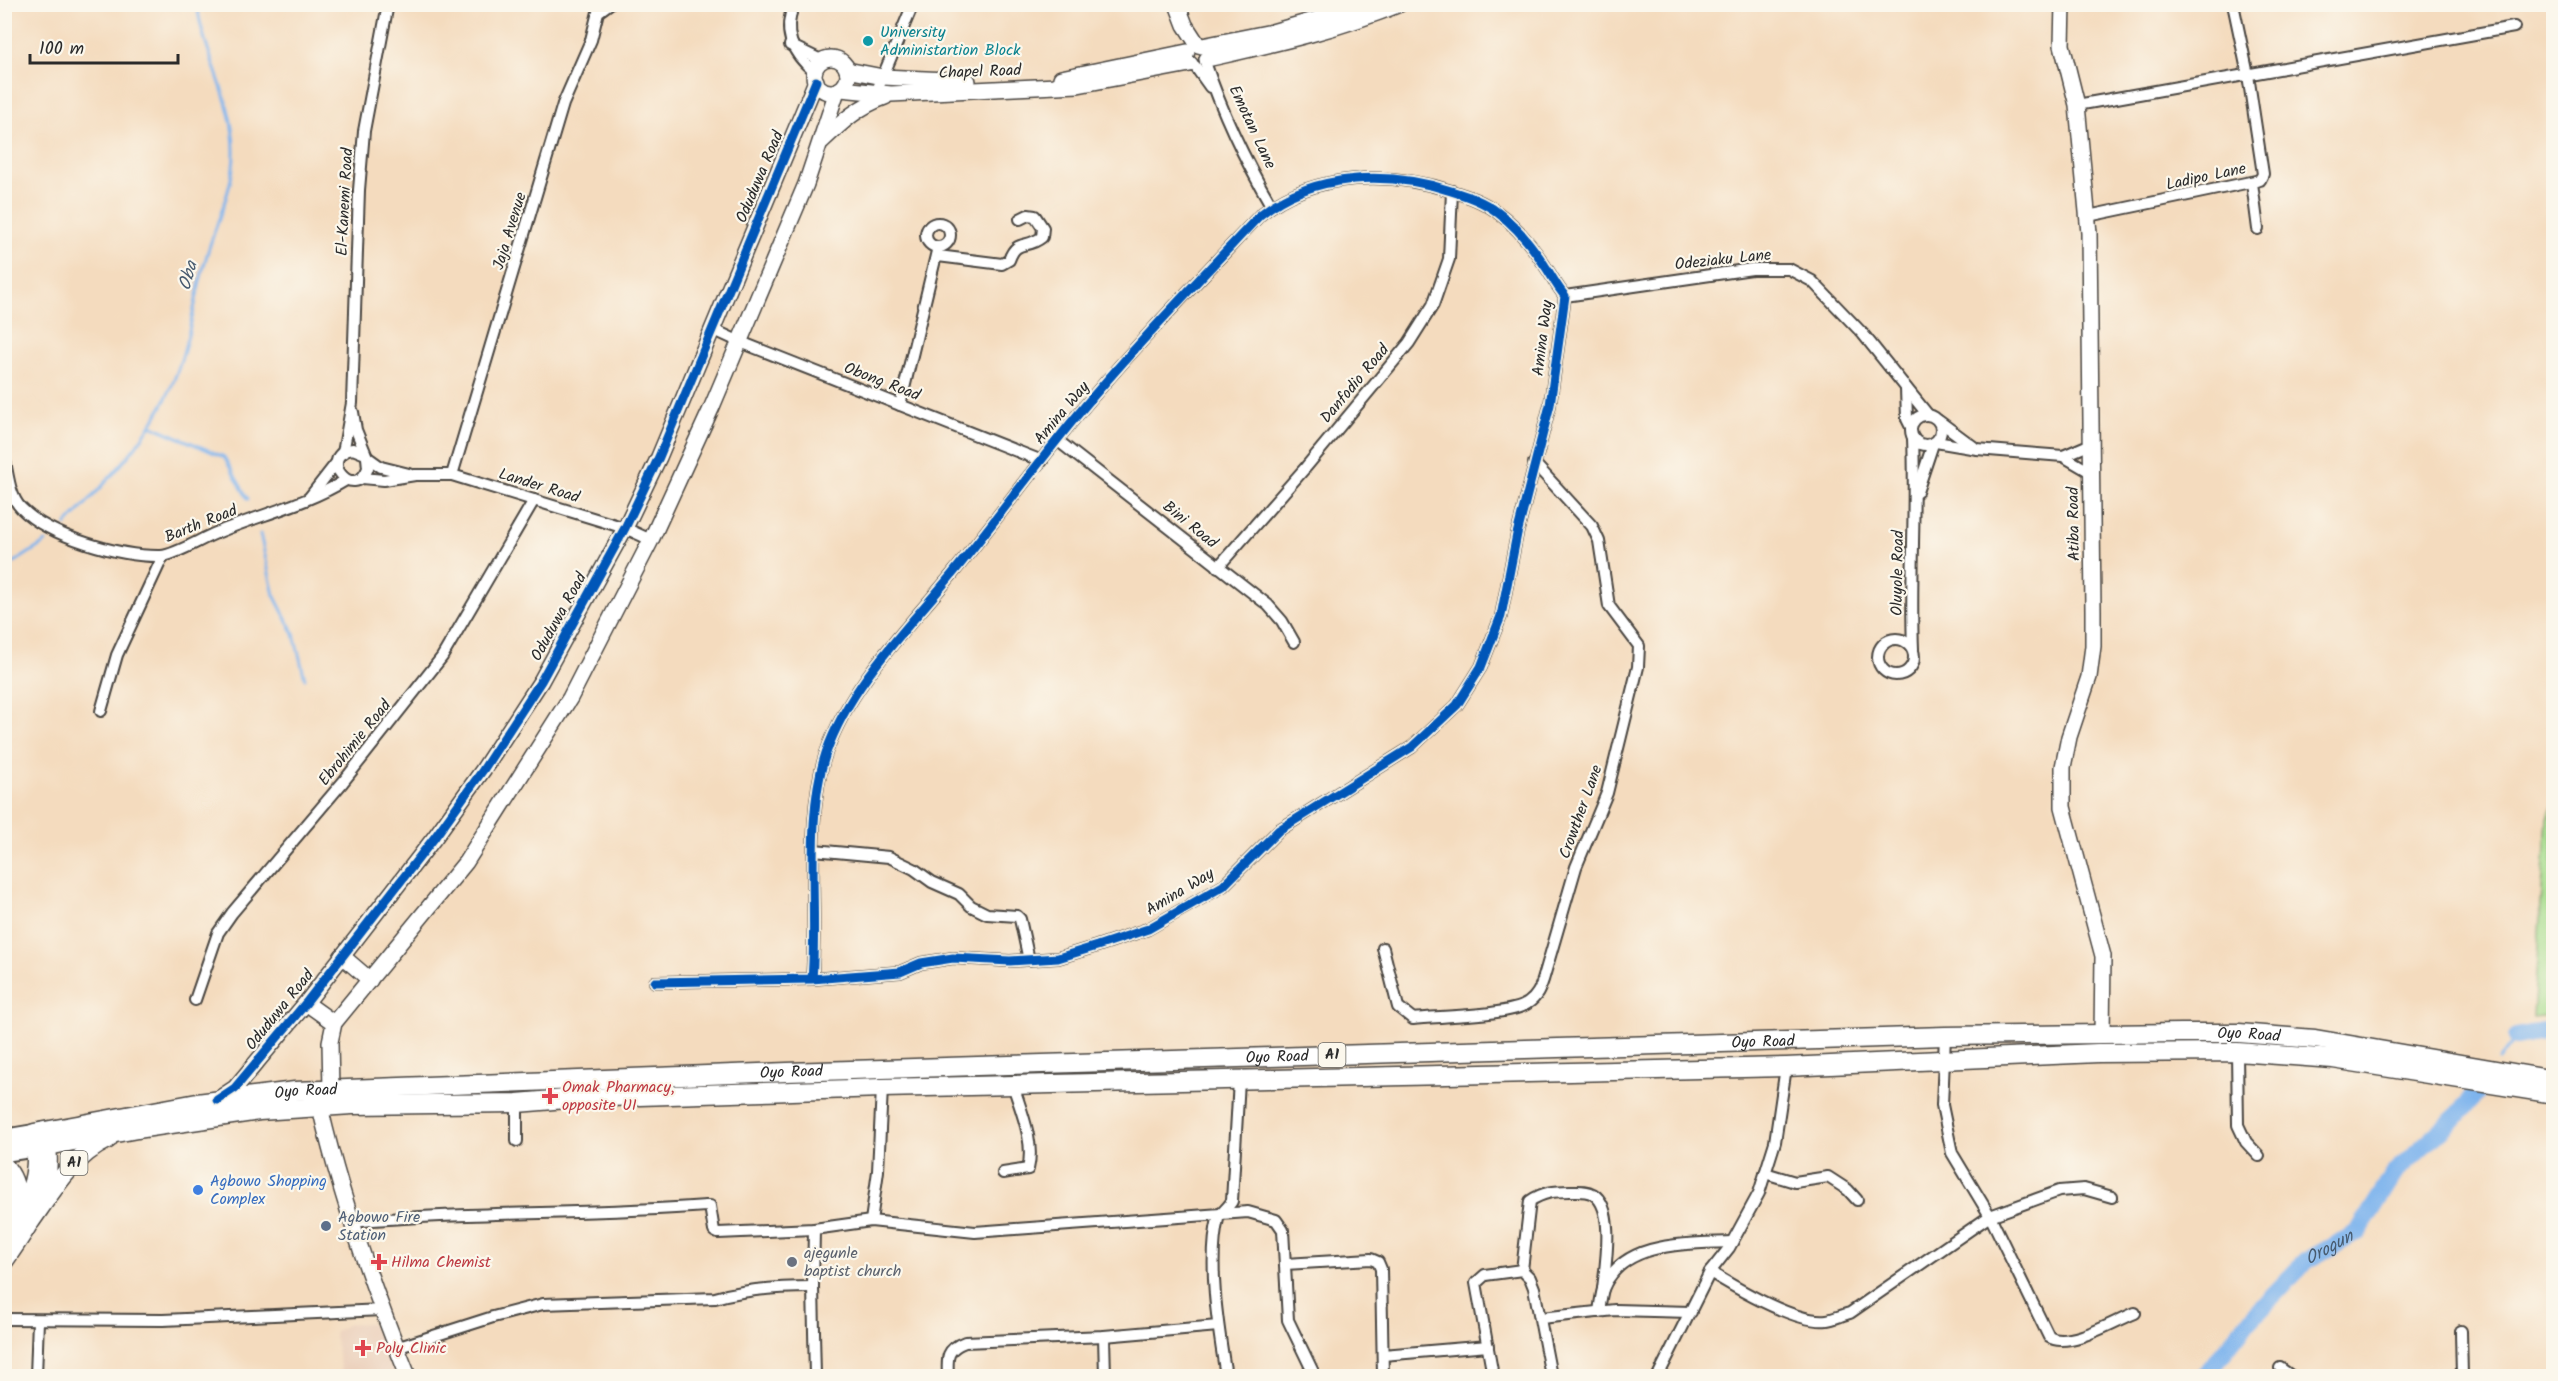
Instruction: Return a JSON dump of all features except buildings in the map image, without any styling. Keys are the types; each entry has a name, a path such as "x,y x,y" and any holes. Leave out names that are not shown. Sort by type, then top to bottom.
{"highway":[{"name":"Oyo Road","path":"137,1129 332,1090 742,1074 1945,1036 2193,1033 2277,1045 2375,1065 2553,1094"},
{"name":"Oyo Road","path":"41,1140 110,1119 217,1100 258,1103 286,1109 517,1103 578,1098 882,1088 1786,1067 1945,1058 2098,1053 2237,1052 2315,1039 2553,1080"},
{"path":"742,1074 743,1093"},
{"path":"286,1109 290,1102 323,1096 332,1090"},
{"name":"A1","path":"41,1140 137,1129"},
{"name":"A1","path":"4,1262 30,1222 82,1155 107,1139 137,1129"},
{"name":"A1","path":"30,1222 47,1185 49,1168 41,1140"},
{"name":"A1","path":"4,1238 30,1198 41,1140"},
{"path":"4,1166 12,1176 17,1194 13,1214 4,1233"}],"main road":[{"name":"A1","path":"4,1138 41,1140"},
{"name":"A1","path":"4,1153 41,1140"}],"street":[{"name":"El-Kanemi Road","path":"365,455 356,430 352,403 359,190 364,131 388,4"},
{"name":"Jaja Avenue","path":"452,475 563,104 591,40 598,12 609,4"},
{"path":"794,4 789,29 790,45 800,60 818,71 827,92 839,90"},
{"path":"820,143 851,113 883,94 883,77 913,4"},
{"path":"1177,4 1197,55"},
{"name":"Chapel Road","path":"839,90 883,94 1077,85 1197,55 1371,4"},
{"name":"Chapel Road","path":"847,70 883,77 978,82 1068,77 1318,33 1356,22 1400,4"},
{"name":"Atiba Road","path":"2063,4 2062,45 2077,105 2088,216 2093,646 2089,677 2069,737 2063,767 2063,807 2103,956 2102,1035"},
{"name":"Ladipo Lane","path":"2088,216 2260,180 2263,174 2248,75 2233,4"},
{"path":"2077,105 2514,27"},
{"name":"Emotan Lane","path":"1197,55 1243,154 1271,205"},
{"path":"332,1090 330,1042 334,1023 466,862 512,793 570,698 651,540 711,409 806,184 839,90 847,81 847,70 835,59 818,71"},
{"name":"Oduduwa Road","path":"217,1100 235,1088 306,1003 435,837 483,770 541,681 625,528 659,457 818,71"},
{"name":"Amina Way","path":"655,982 812,979 900,972 921,963 953,958 1010,961 1058,958 1148,929 1223,886 1279,830 1412,747 1457,705 1481,667 1501,616 1534,463 1550,405 1565,296 1526,242 1497,212 1469,196 1411,180 1361,177 1328,183 1290,195 1271,205 1260,215 1148,336 1057,440 856,694 836,729 821,771 816,802 815,946 812,979"},
{"path":"2252,183 2258,229"},
{"name":"Danfodio Road","path":"1218,567 1306,467 1409,343 1433,304 1449,259 1452,191"},
{"path":"900,405 938,252 1002,264 1009,260 1012,251 1018,245 1033,244 1042,237 1043,228 1035,216 1028,215 1020,219"},
{"name":"Odeziaku Lane","path":"1565,296 1752,269 1789,269 1820,288 1863,334 1928,415"},
{"name":"Obong Road","path":"712,328 738,341 1042,461"},
{"path":"1906,388 1907,418 1918,444 1926,446 1935,443 2063,456 2092,473"},
{"name":"El-Kanemi Road","path":"340,457 352,403"},
{"path":"1912,433 1917,417 1928,415 1977,449"},
{"path":"1935,443 1941,428 1939,421"},
{"name":"Oluyole Road","path":"1912,433 1915,498 1910,590 1914,648"},
{"name":"Bini Road","path":"1057,440 1268,605 1282,621 1294,642"},
{"name":"Oluyole Road","path":"1915,498 1935,443"},
{"path":"2063,456 2091,444"},
{"path":"309,498 340,457 353,449 365,455 368,468 362,478 346,480 338,472 340,457"},
{"name":"Lander Road","path":"365,455 381,467 415,475"},
{"name":"Barth Road","path":"4,457 11,489 20,507 40,521 71,539 115,551 163,556 216,533 326,492 346,480"},
{"name":"Crowther Lane","path":"1383,948 1398,1007 1413,1019 1505,1010 1528,1003 1538,994 1576,867 1607,793 1638,667 1639,646 1609,606 1599,541 1592,526 1534,463"},
{"name":"Lander Road","path":"362,478 384,480 415,475 452,475 625,528 651,540"},
{"name":"Ebrohimie Road","path":"195,1000 218,933 343,782 442,657 534,500"},
{"path":"101,711 117,655 163,556"},
{"path":"814,850 889,858 959,894 971,906 987,914 1017,916 1020,919 1029,960"},
{"path":"342,956 370,980"},
{"path":"306,1003 334,1023"},
{"path":"1945,1036 1942,1106 1952,1153 1990,1216 2049,1337 2055,1341 2070,1340 2135,1313"},
{"path":"2237,1052 2238,1125 2246,1142 2259,1156"},
{"path":"1658,1377 1710,1272 1732,1242 1759,1193 1774,1143 1786,1067"},
{"path":"1226,1377 1218,1326 1214,1264 1219,1216 1232,1201 1239,1080"},
{"path":"1003,1173 1028,1169 1030,1161 1024,1122 1013,1085"},
{"path":"871,1221 878,1171 882,1088"},
{"path":"517,1103 517,1141"},
{"path":"320,1107 351,1222 408,1377"},
{"path":"1765,1173 1795,1182 1828,1177 1848,1190 1857,1200"},
{"path":"1710,1272 1753,1297 1801,1316 1826,1320 1850,1313 1990,1216 2059,1191 2084,1189 2112,1197"},
{"path":"1522,1270 1530,1201 1551,1191 1585,1191 1595,1195 1601,1203 1608,1228 1604,1289 1599,1312"},
{"path":"351,1222 412,1216 637,1211 711,1206 714,1231 718,1233 814,1229 871,1221 975,1232 1087,1225 1158,1217 1219,1216 1248,1212 1276,1220 1283,1230 1288,1320 1315,1377"},
{"path":"814,1229 815,1377"},
{"path":"1604,1289 1614,1272 1624,1262 1642,1252 1660,1247 1732,1242"},
{"path":"1286,1264 1371,1259 1378,1262 1381,1269 1383,1377"},
{"path":"1522,1270 1530,1278 1541,1318 1551,1377"},
{"path":"1493,1377 1476,1283 1485,1275 1522,1270"},
{"path":"396,1348 493,1317 543,1304 714,1298 756,1289 813,1287"},
{"path":"4,1319 163,1320 382,1310"},
{"path":"1541,1318 1599,1312 1691,1312"},
{"path":"36,1377 38,1320"},
{"path":"948,1377 947,1360 954,1346 965,1341 1104,1336 1218,1326"},
{"path":"2461,1331 2462,1377"},
{"path":"1104,1336 1105,1377"},
{"path":"1383,1355 1488,1347"},
{"path":"2280,1368 2291,1377"}],"shaded area":[{"name":"Poly Clinic","path":"369,1323 376,1328 398,1359 405,1376 342,1376 334,1332 348,1324"}],"green space":[{"path":"2553,803 2553,1015 2533,1017 2547,819"}],"waterway":[{"name":"Oba","path":"66,525 130,454 157,415 168,394 182,358 206,258 231,180 234,153 233,134 224,96 200,23 197,4"},
{"name":"Oba","path":"150,425 224,457 248,499"},
{"name":"Oba","path":"260,534 274,595 294,634 305,679"},
{"path":"4,569 46,542"},
{"name":"Orogun","path":"2516,1037 2554,1030"},
{"path":"2499,1060 2516,1037"},
{"name":"Orogun","path":"2205,1376 2245,1325 2306,1261 2358,1232 2396,1171 2459,1114 2476,1093"}],"cycle path":[{"path":"217,1100 235,1088 306,1003 435,837 483,770 541,681 625,528 659,457 816,81"},
{"path":"655,982 812,979 900,972 921,963 953,958 1010,961 1058,958 1097,946 1148,929 1223,886 1279,830 1412,747 1457,705 1481,667 1501,616 1517,534 1550,405 1565,296 1535,251 1504,217 1481,202 1457,193 1402,180 1352,179 1303,190 1260,215 1116,370 1070,424 953,573 899,636 865,680 837,728 826,753 815,806 812,979"}],"place":[{"name":"University Administartion Block","path":"868,41"},
{"name":"Omak Pharmacy, opposite UI","path":"550,1096"},
{"name":"Agbowo Shopping Complex","path":"198,1190"},
{"name":"Agbowo Fire Station","path":"326,1226"},
{"name":"Hilma Chemist","path":"379,1262"},
{"name":"ajegunle baptist church","path":"792,1262"},
{"name":"Poly Clinic","path":"363,1348"}]}
